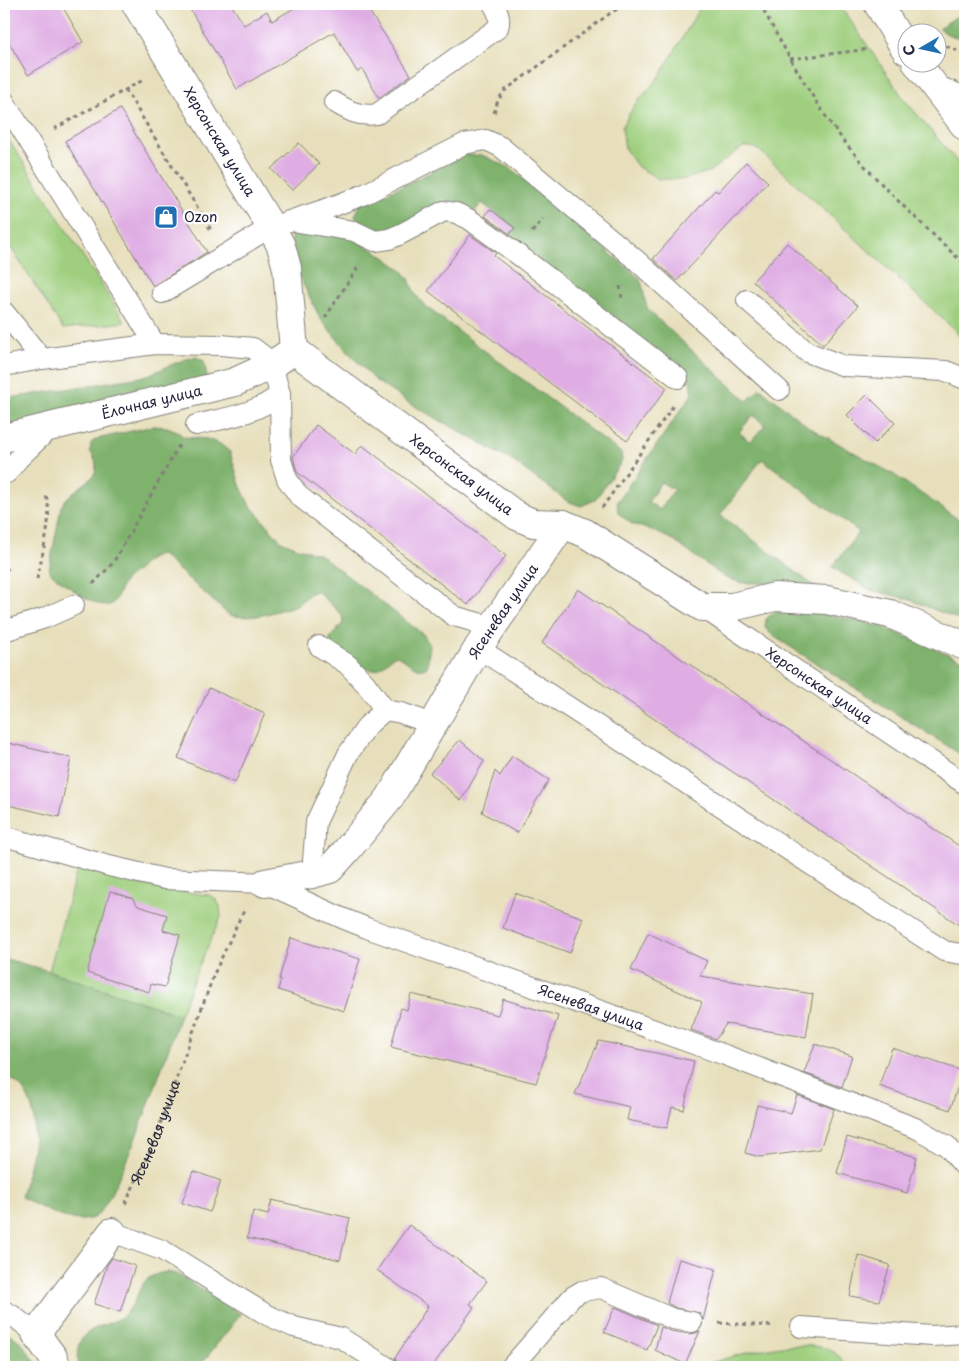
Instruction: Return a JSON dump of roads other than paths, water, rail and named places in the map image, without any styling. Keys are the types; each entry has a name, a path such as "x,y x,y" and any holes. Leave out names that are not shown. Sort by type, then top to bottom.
{"street":[{"name":"Херсонская улица","path":"136,4 272,227 281,246 287,268 283,357 517,516 533,523 574,528 702,607"},
{"path":"878,4 896,32"},
{"path":"923,72 965,126"},
{"name":"Ёлочная улица","path":"4,438 54,424 235,382 283,357"},
{"name":"Ясеневая улица","path":"265,883 330,869 389,799 485,638 574,528"},
{"path":"702,607 732,607 775,597 827,600 890,614 965,646"},
{"path":"57,1367 36,1334 112,1232"}],"lane":[{"path":"334,102 351,112 365,116 377,114 498,28 500,21 498,12 493,4"},
{"path":"931,72 965,97"},
{"path":"4,101 155,344"},
{"path":"162,292 272,227 365,194 464,144 486,140 501,147 613,241 779,390"},
{"path":"272,227 302,222 354,230 375,241 389,239 402,234 444,211 456,213 469,219 511,250 678,378"},
{"path":"747,300 808,352 844,366 946,371 965,379"},
{"path":"4,312 42,359"},
{"path":"4,366 155,344 221,345 253,348 283,357 280,394 281,460 287,479 299,496 485,638 944,951 961,954 965,952"},
{"path":"196,425 258,408 272,401 280,394"},
{"path":"7,473 18,458 54,424"},
{"path":"4,631 45,618 74,605"},
{"name":"Херсонская улица","path":"702,607 965,784"},
{"path":"319,646 347,664 365,683 385,710 401,713 433,724"},
{"path":"312,874 316,822 348,754 368,725 385,710"},
{"path":"4,836 109,866 165,879 265,883"},
{"name":"Ясеневая улица","path":"265,883 359,925 725,1055 918,1130 947,1146 965,1167"},
{"path":"112,1232 162,1250 267,1314 294,1327 342,1338 387,1367"},
{"path":"511,1367 572,1296 582,1291 601,1288 673,1319 692,1322"},
{"path":"4,1311 36,1334"},
{"path":"801,1327 932,1336 965,1334"}],"place":[{"name":"Ozon","path":"166,217"}]}
